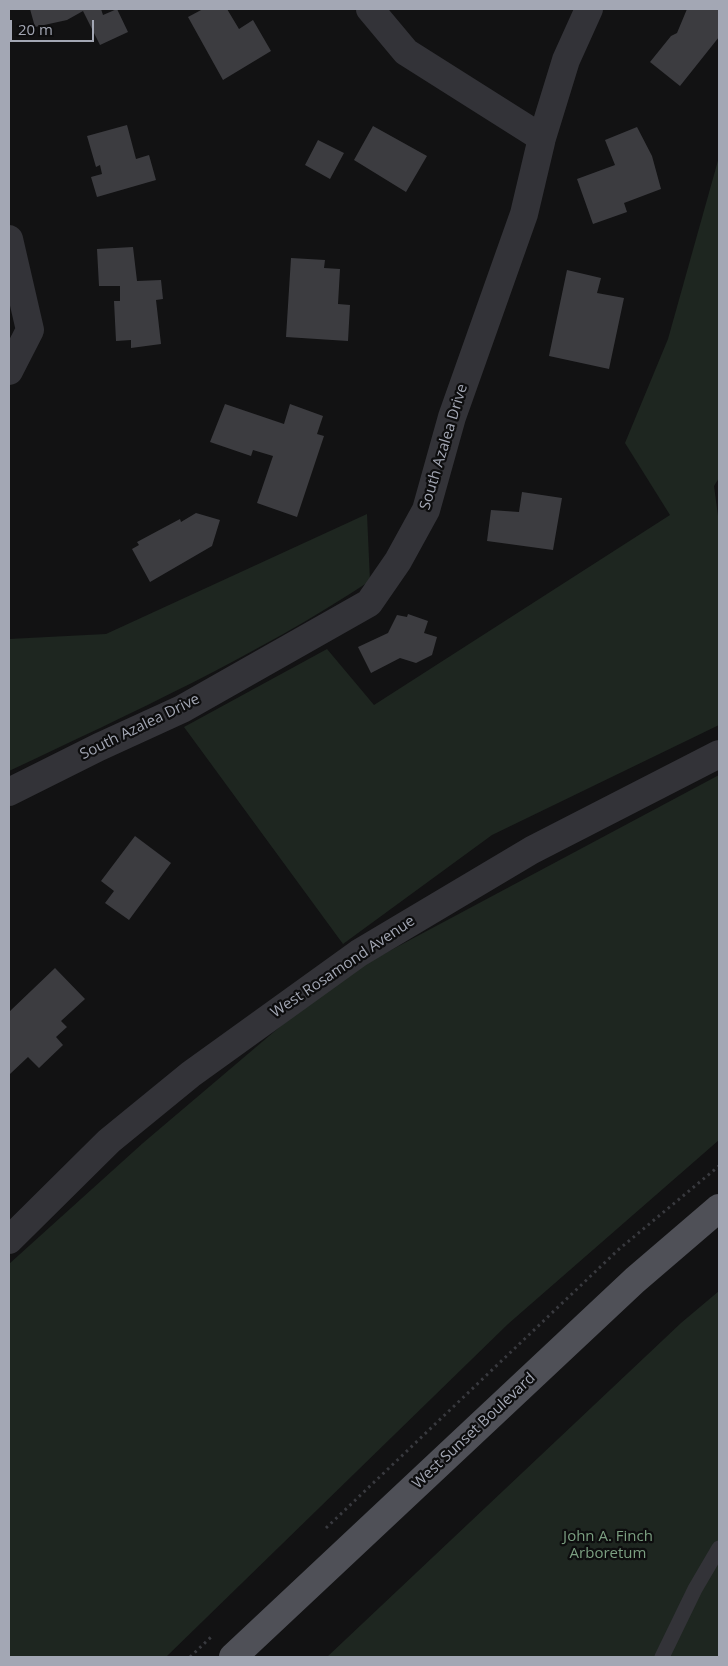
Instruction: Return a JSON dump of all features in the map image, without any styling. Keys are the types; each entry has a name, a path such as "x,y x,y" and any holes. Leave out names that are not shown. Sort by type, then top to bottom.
{"main road":[{"name":"West Sunset Boulevard","path":"233,1657 635,1280 719,1208"}],"street":[{"path":"370,9 406,52 542,138"},
{"name":"South Azalea Drive","path":"9,792 99,747 182,709 369,602 398,561 426,510 452,417 524,214 542,138 566,60 589,9"},
{"path":"9,239 30,330 9,372"},
{"name":"West Rosamond Avenue","path":"9,1240 109,1141 176,1086 359,953 532,850 719,754"}],"lane":[{"path":"662,1657 695,1589 719,1548"}],"path":[{"path":"323,1531 618,1250 719,1166"},
{"path":"190,1657 217,1632"}],"green space":[{"path":"719,157 719,478 714,486 719,523 719,725 492,835 343,944 184,727 327,649 374,705 670,515 625,443 668,339"},
{"path":"367,514 370,581 238,659 9,771 9,639 106,634"},
{"path":"719,775 719,1140 508,1324 166,1657 9,1657 9,1264 143,1143 335,980"},
{"name":"John A. Finch Arboretum","path":"719,1291 719,1657 327,1657 681,1323"}],"building":[{"path":"30,9 101,9 103,15 117,9 128,32 100,45 83,11 67,20 35,27"},
{"path":"203,9 227,9 239,29 253,20 271,51 223,80 188,17"},
{"path":"687,9 719,9 719,37 680,86 650,62 671,36 677,33"},
{"path":"127,125 136,159 149,155 156,180 97,197 91,177 102,174 100,165 96,167 87,136"},
{"path":"373,126 427,156 406,192 354,160"},
{"path":"637,127 652,156 661,189 624,203 627,212 593,224 577,179 615,165 605,140"},
{"path":"318,140 344,153 330,179 305,165"},
{"path":"133,247 137,281 161,280 163,299 156,300 161,344 131,348 131,340 116,341 114,301 120,301 120,286 99,286 97,249"},
{"path":"291,258 325,260 324,268 340,269 338,304 350,305 348,341 286,337"},
{"path":"567,270 601,278 597,293 624,298 609,369 549,356"},
{"path":"225,404 284,424 290,404 323,416 317,434 324,436 297,517 257,503 273,456 253,450 251,456 210,442"},
{"path":"522,492 562,498 553,550 487,541 491,510 519,512"},
{"path":"196,513 220,520 212,546 150,582 132,549 139,545 137,542 180,519 181,522"},
{"path":"408,614 428,621 424,633 437,637 432,655 416,663 400,658 371,673 358,647 388,633 397,615 407,617"},
{"path":"135,836 171,863 129,920 105,903 114,891 101,881"},
{"path":"55,968 85,999 61,1021 67,1027 56,1037 63,1045 39,1068 28,1057 10,1074 9,1012"}]}
